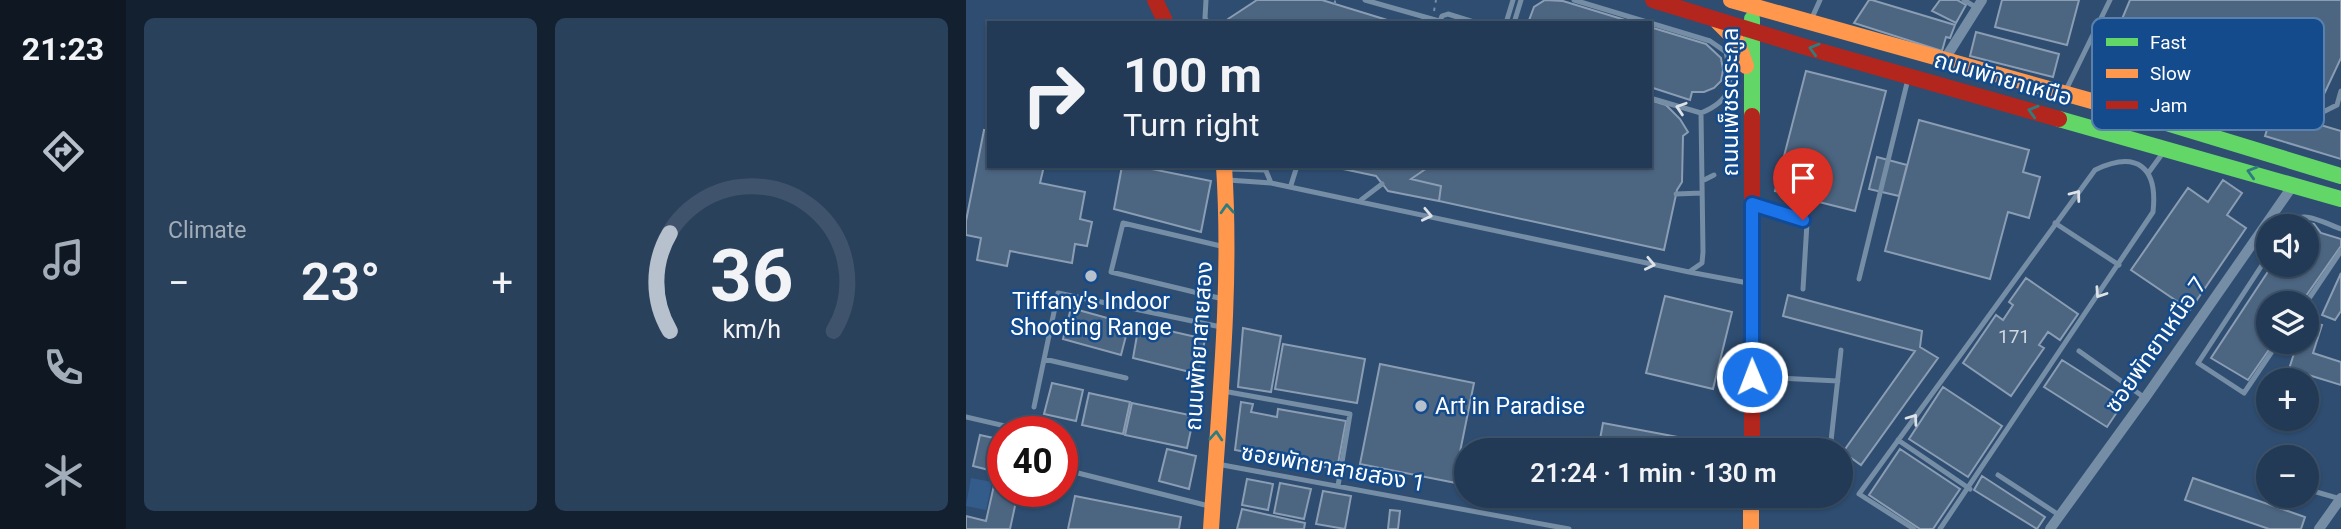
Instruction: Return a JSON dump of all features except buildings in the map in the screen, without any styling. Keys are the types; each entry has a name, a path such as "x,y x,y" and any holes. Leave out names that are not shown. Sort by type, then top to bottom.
{"main road":[{"name":"ถนนพัทยาเหนือ","path":"1653,0 1908,76 2092,127"},
{"name":"ถนนพัทยาเหนือ","path":"1731,0 1942,62 2092,102"},
{"name":"ถนนเพ็ชรตระกูล","path":"1752,438 1753,6"},
{"path":"1713,18 1735,36 1743,48 1751,106"},
{"name":"ถนนพัทยาเหนือ","path":"2103,130 2341,199"},
{"name":"ถนนพัทยาเหนือ","path":"2193,130 2341,176"},
{"name":"ถนนพัทยาสายสอง","path":"1211,529 1226,299 1228,247 1225,172"},
{"path":"1751,508 1751,529"}],"street":[{"path":"1942,62 1980,4"},
{"name":"ซอยพัทยาเหนือ 7","path":"2050,529 2294,184"},
{"path":"2319,529 2341,498"}],"lane":[{"path":"1206,0 1208,21"},
{"path":"1365,0 1436,21"},
{"path":"1507,21 1513,0"},
{"path":"1515,21 1521,0"},
{"path":"1574,0 1644,21"},
{"path":"1809,23 1820,0"},
{"path":"1964,0 1980,4"},
{"path":"2101,18 2110,0"},
{"path":"1440,21 1448,14 1471,21"},
{"path":"1652,24 1710,41 1726,52 1730,71 1728,93 1718,106 1701,113 1652,99"},
{"path":"2063,94 2092,36"},
{"path":"1859,279 1908,76"},
{"path":"2324,112 2337,105 2341,91"},
{"path":"1689,272 1702,263 1701,113"},
{"path":"2133,162 2146,142"},
{"path":"2149,172 2167,148"},
{"path":"1914,529 1859,494 2095,170 2112,162 2133,162 2149,172 2155,190 2152,212 1970,489 1940,529"},
{"path":"1225,172 1265,168 1270,183"},
{"path":"1291,185 1296,168"},
{"path":"1225,172 1752,284"},
{"path":"1702,181 1714,175"},
{"path":"1361,200 1382,184"},
{"path":"1676,194 1702,193"},
{"path":"1752,204 1807,223 1803,289"},
{"path":"2319,221 2341,229"},
{"path":"1226,299 1111,272 1123,223 1228,247"},
{"path":"2056,223 2119,265"},
{"path":"2314,291 2341,251"},
{"path":"2256,275 2199,363 2244,393 2270,354"},
{"path":"1034,407 1058,293 1224,327"},
{"path":"1831,438 1841,350"},
{"path":"2079,351 2145,398"},
{"path":"1044,359 1126,378"},
{"path":"1752,377 1838,381"},
{"path":"1219,390 1350,414 1338,486"},
{"path":"966,417 987,422"},
{"path":"1898,440 1970,489"},
{"name":"ซอยพัทยาสายสอง 1","path":"1214,464 1569,529"},
{"path":"1078,473 1212,507"},
{"path":"1998,474 2059,515"},
{"path":"2319,492 2341,498"}],"water":[{"path":"971,478 987,481 986,510 966,506"}],"traffic: fast":[{"path":"1752,19 1752,116"},
{"path":"2059,119 2092,128"},
{"path":"2098,130 2341,199"},
{"path":"2190,130 2341,176"}],"traffic: slow":[{"path":"1731,0 2092,101"},
{"path":"1718,22 1737,41 1746,66"},
{"path":"1211,529 1226,302 1224,168"},
{"path":"1751,508 1751,529"}],"traffic: jam":[{"path":"1155,0 1165,21"},
{"path":"1653,0 1802,46 2059,119"},
{"path":"1752,116 1752,438"}],"place":[{"name":"Tiffany's Indoor Shooting Range","path":"1091,276"},
{"name":"Art in Paradise","path":"1421,406"}],"route":[{"path":"1752,377 1752,204 1803,220"}]}
